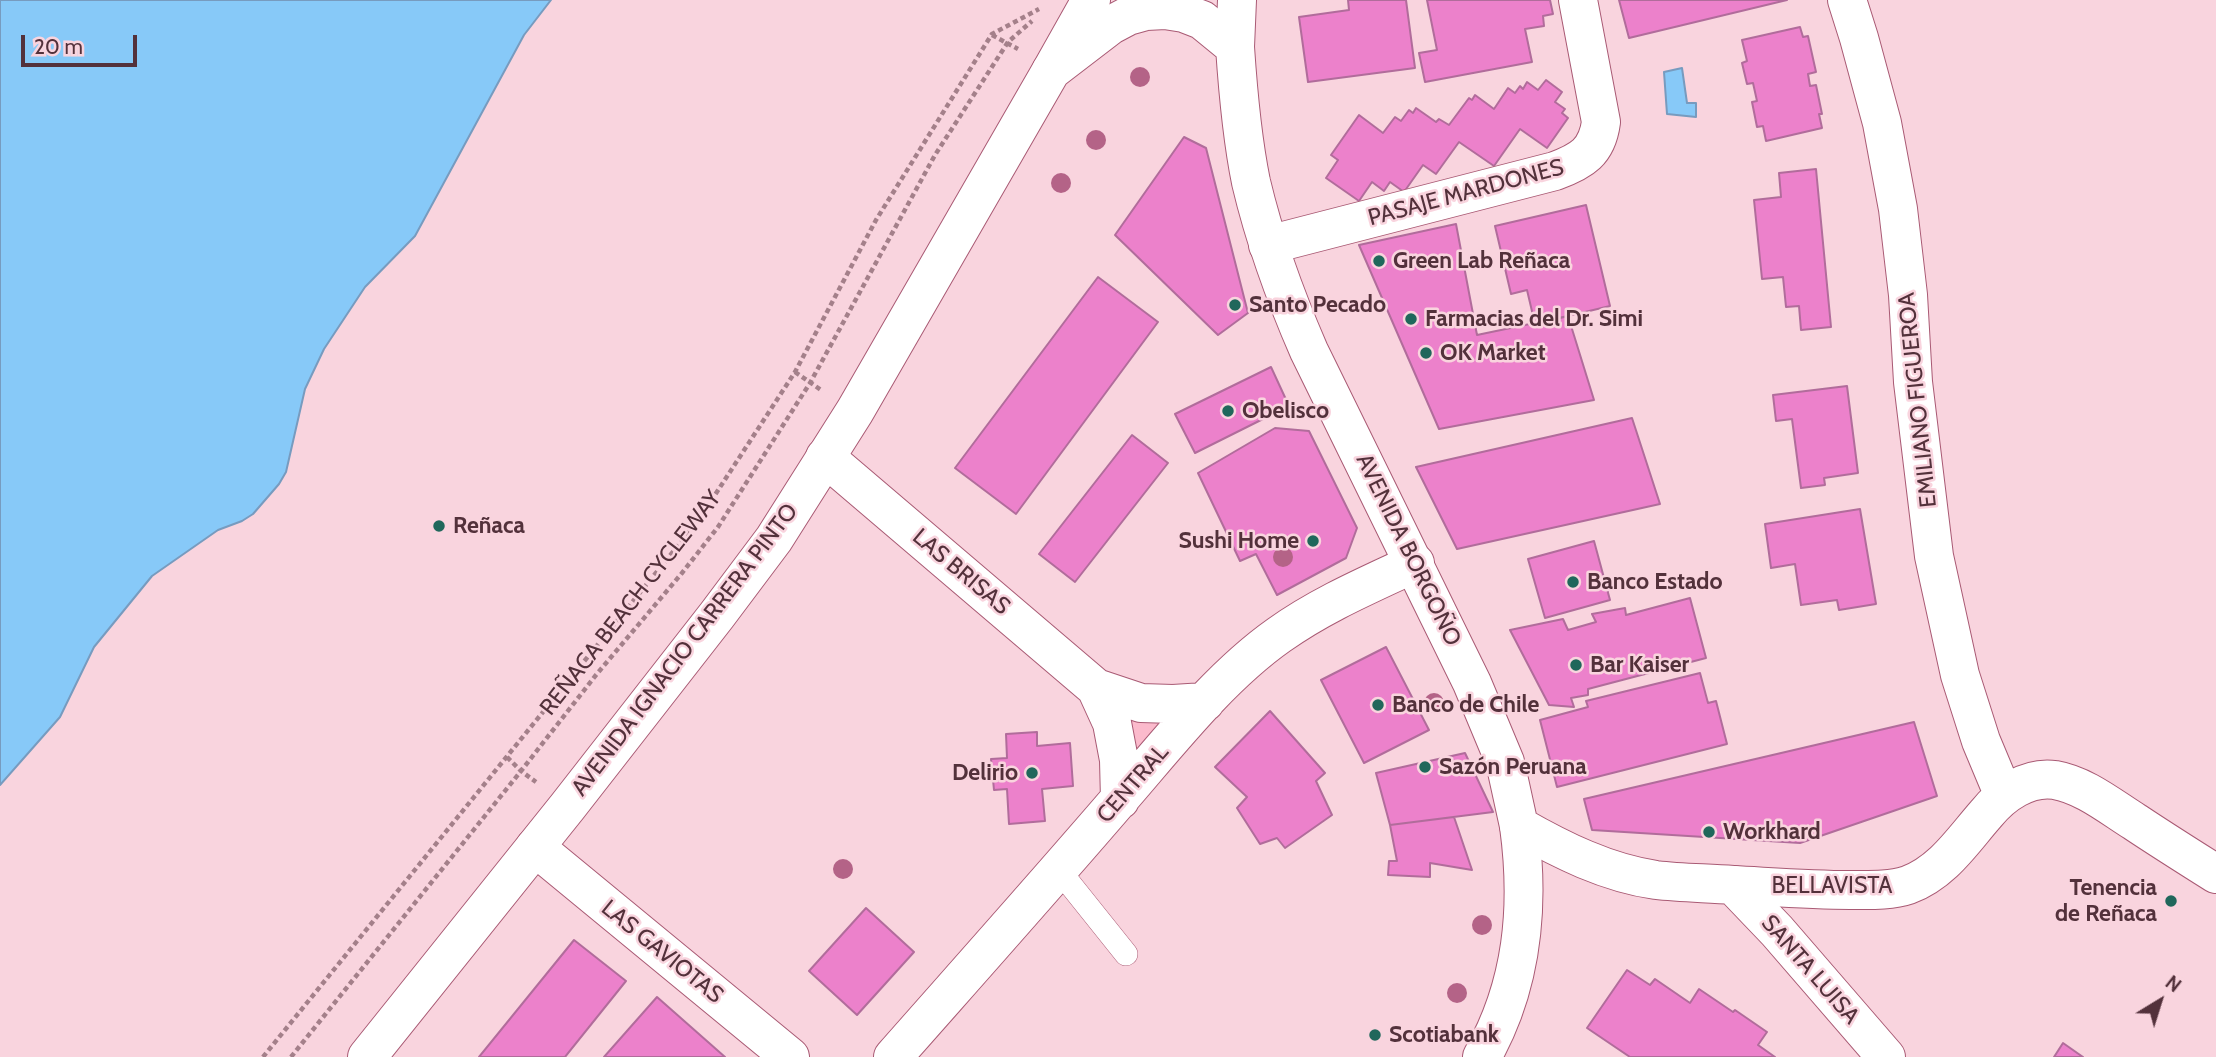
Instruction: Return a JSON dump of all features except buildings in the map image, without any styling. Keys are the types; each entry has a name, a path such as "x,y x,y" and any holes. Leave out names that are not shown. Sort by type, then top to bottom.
{"street":[{"path":"1051,71 1091,0"},
{"name":"AVENIDA BORGOÑO","path":"1237,0 1235,47 1240,114 1251,181 1268,245 1309,351 1415,563 1472,683 1505,762 1519,825 1525,888 1515,976 1503,1013 1482,1057"},
{"name":"PASAJE MARDONES","path":"1268,245 1555,171 1575,163 1591,150 1599,138 1601,122 1578,0"},
{"name":"EMILIANO FIGUEROA","path":"1847,0 1882,123 1898,209 1908,295 1913,382 1934,556 1960,675 1981,741 2004,796"},
{"path":"1051,71 1111,25 1146,10 1184,13 1202,20 1235,47"},
{"name":"AVENIDA IGNACIO CARRERA PINTO","path":"367,1057 717,615 774,538 855,411 1051,71"},
{"name":"LAS BRISAS","path":"825,457 1096,688 1141,703 1205,702"},
{"name":"CENTRAL","path":"893,1057 1205,702 1245,663 1278,636 1327,605 1415,563"},
{"name":"LAS BRISAS","path":"1096,688 1112,723 1119,761 1119,800"},
{"name":"BELLAVISTA","path":"1519,825 1572,854 1626,873 1656,880 1806,890 1880,890 1906,886 1937,869 2004,796 2026,784 2055,780 2103,801 2216,874"},
{"name":"LAS GAVIOTAS","path":"535,847 790,1057"},
{"name":"SANTA LUISA","path":"1732,885 1777,931 1885,1057"}],"lane":[{"path":"1058,869 1126,954"}],"path":[{"name":"REÑACA BEACH CYCLEWAY","path":"263,1057 698,521 795,372 876,220 992,34 1046,7 1009,43 935,155 810,383 718,527 596,675 291,1057"}],"shaded area":[{"path":"1117,708 1170,719 1132,759"}],"water":[{"path":"0,0 551,0 524,35 415,236 365,287 324,349 305,389 286,472 279,484 253,514 218,530 152,576 94,647 60,717 0,785"},
{"path":"1682,68 1687,103 1696,103 1696,117 1667,114 1664,72"}],"place":[{"name":"Green Lab Reñaca","path":"1379,261"},
{"name":"Santo Pecado","path":"1235,305"},
{"name":"Farmacias del Dr. Simi","path":"1411,319"},
{"name":"OK Market","path":"1426,353"},
{"name":"Obelisco","path":"1228,411"},
{"name":"Reñaca","path":"439,526"},
{"name":"Sushi Home","path":"1313,541"},
{"name":"Banco Estado","path":"1573,582"},
{"name":"Bar Kaiser","path":"1576,665"},
{"name":"Banco de Chile","path":"1378,705"},
{"name":"Sazón Peruana","path":"1425,767"},
{"name":"Delirio","path":"1032,773"},
{"name":"Workhard","path":"1709,832"},
{"name":"Tenencia de Reñaca","path":"2171,901"},
{"name":"Scotiabank","path":"1375,1035"}]}
